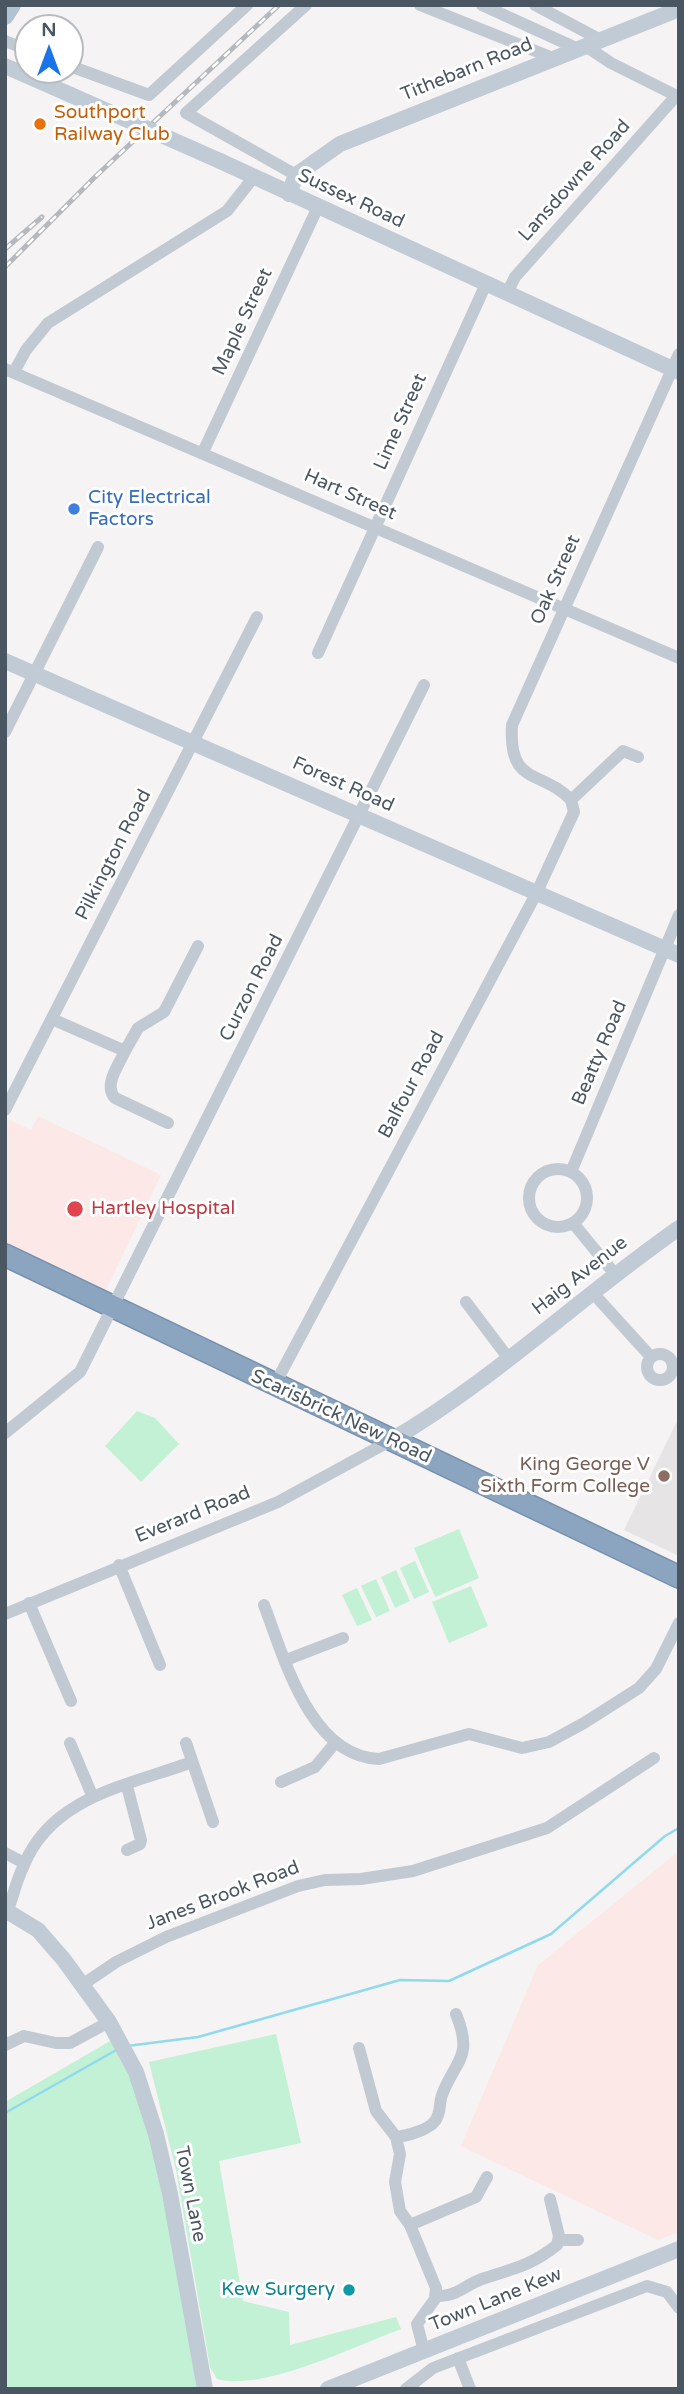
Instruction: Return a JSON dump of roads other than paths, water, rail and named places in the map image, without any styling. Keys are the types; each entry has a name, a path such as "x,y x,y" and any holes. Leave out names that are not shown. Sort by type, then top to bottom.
{"highway":[{"name":"Scarisbrick New Road","path":"5,1255 274,1386 679,1577"}],"main road":[{"path":"5,16 12,5"}],"street":[{"path":"84,71 149,95 247,5"},
{"path":"289,194 296,175 186,113 306,5"},
{"path":"420,5 553,58"},
{"path":"482,5 586,44"},
{"path":"535,5 611,63 678,97"},
{"name":"Tithebarn Road","path":"296,175 340,144 679,9"},
{"name":"Sussex Road","path":"5,66 220,161 317,209 677,365"},
{"name":"Lansdowne Road","path":"507,293 515,277 678,97"},
{"path":"8,370 48,323 227,211 253,178"},
{"name":"Maple Street","path":"204,452 317,209"},
{"name":"Lime Street","path":"318,653 486,284"},
{"name":"Oak Street","path":"571,800 527,774 510,748 512,725 677,365"},
{"name":"Hart Street","path":"8,370 679,658"},
{"path":"5,732 98,547"},
{"name":"Pilkington Road","path":"5,1110 257,617"},
{"name":"Forest Road","path":"5,661 672,951"},
{"name":"Curzon Road","path":"5,1433 80,1371 361,816 424,685"},
{"path":"571,800 623,751 638,757"},
{"name":"Balfour Road","path":"274,1386 536,894 574,813 571,800"},
{"path":"672,951 679,915"},
{"path":"168,1123 114,1098 109,1085 138,1028 164,1012 198,946"},
{"name":"Beatty Road","path":"570,1172 672,951"},
{"path":"52,1019 125,1051"},
{"path":"561,1170 578,1178 586,1193 584,1210 573,1223 564,1227 544,1224 536,1218 528,1200 534,1181 542,1174 561,1170"},
{"path":"573,1223 614,1273"},
{"name":"Haig Avenue","path":"390,1441 421,1423 509,1359 614,1273 679,1228"},
{"path":"592,1292 651,1357"},
{"path":"466,1302 509,1359"},
{"name":"Everard Road","path":"5,1614 278,1502 390,1441"},
{"path":"119,1565 160,1665"},
{"path":"29,1603 71,1701"},
{"path":"264,1605 308,1712 336,1742 357,1755 379,1759 469,1734 522,1748 535,1747 584,1723 639,1688 656,1669 679,1623"},
{"path":"286,1660 343,1639"},
{"path":"281,1782 315,1767 336,1742"},
{"path":"71,1743 92,1796"},
{"path":"186,1743 213,1822"},
{"name":"Janes Brook Road","path":"82,1985 116,1962 166,1937 298,1886 325,1880 361,1879 413,1871 547,1828 654,1758"},
{"path":"7,1910 24,1863 58,1816 92,1796 192,1762"},
{"path":"127,1786 141,1840 140,1844 127,1850"},
{"path":"5,1853 24,1863"},
{"name":"Town Lane","path":"7,1910 24,1919 47,1940 109,2022 136,2072 156,2134 207,2387"},
{"path":"396,2137 432,2125 437,2120 443,2092 459,2080 463,2032 456,2014"},
{"path":"7,2040 24,2036 56,2043 70,2043 109,2022"},
{"path":"359,2048 376,2111 396,2137 400,2154 395,2182 400,2211 410,2225 437,2296"},
{"path":"410,2225 476,2197 487,2177"},
{"path":"550,2199 559,2240"},
{"path":"424,2351 416,2330 417,2320 437,2296 453,2295 482,2279 523,2267 544,2256 559,2240 578,2240"},
{"name":"Town Lane Kew","path":"328,2389 679,2249"},
{"path":"406,2389 433,2368 647,2286 667,2292 679,2308"},
{"path":"458,2358 470,2389"}],"waterway":[{"path":"127,2046 198,2037 400,1980 449,1981 551,1934 665,1836 679,1828"},
{"path":"5,2113 118,2049"}],"railway":[{"path":"5,267 96,176 279,5"},
{"path":"5,249 42,217"}],"place":[{"name":"Southport Railway Club","path":"40,124"},
{"name":"City Electrical Factors","path":"74,509"},
{"name":"Hartley Hospital","path":"75,1209"},
{"name":"King George V Sixth Form College","path":"664,1476"},
{"name":"Kew Surgery","path":"349,2290"}]}
